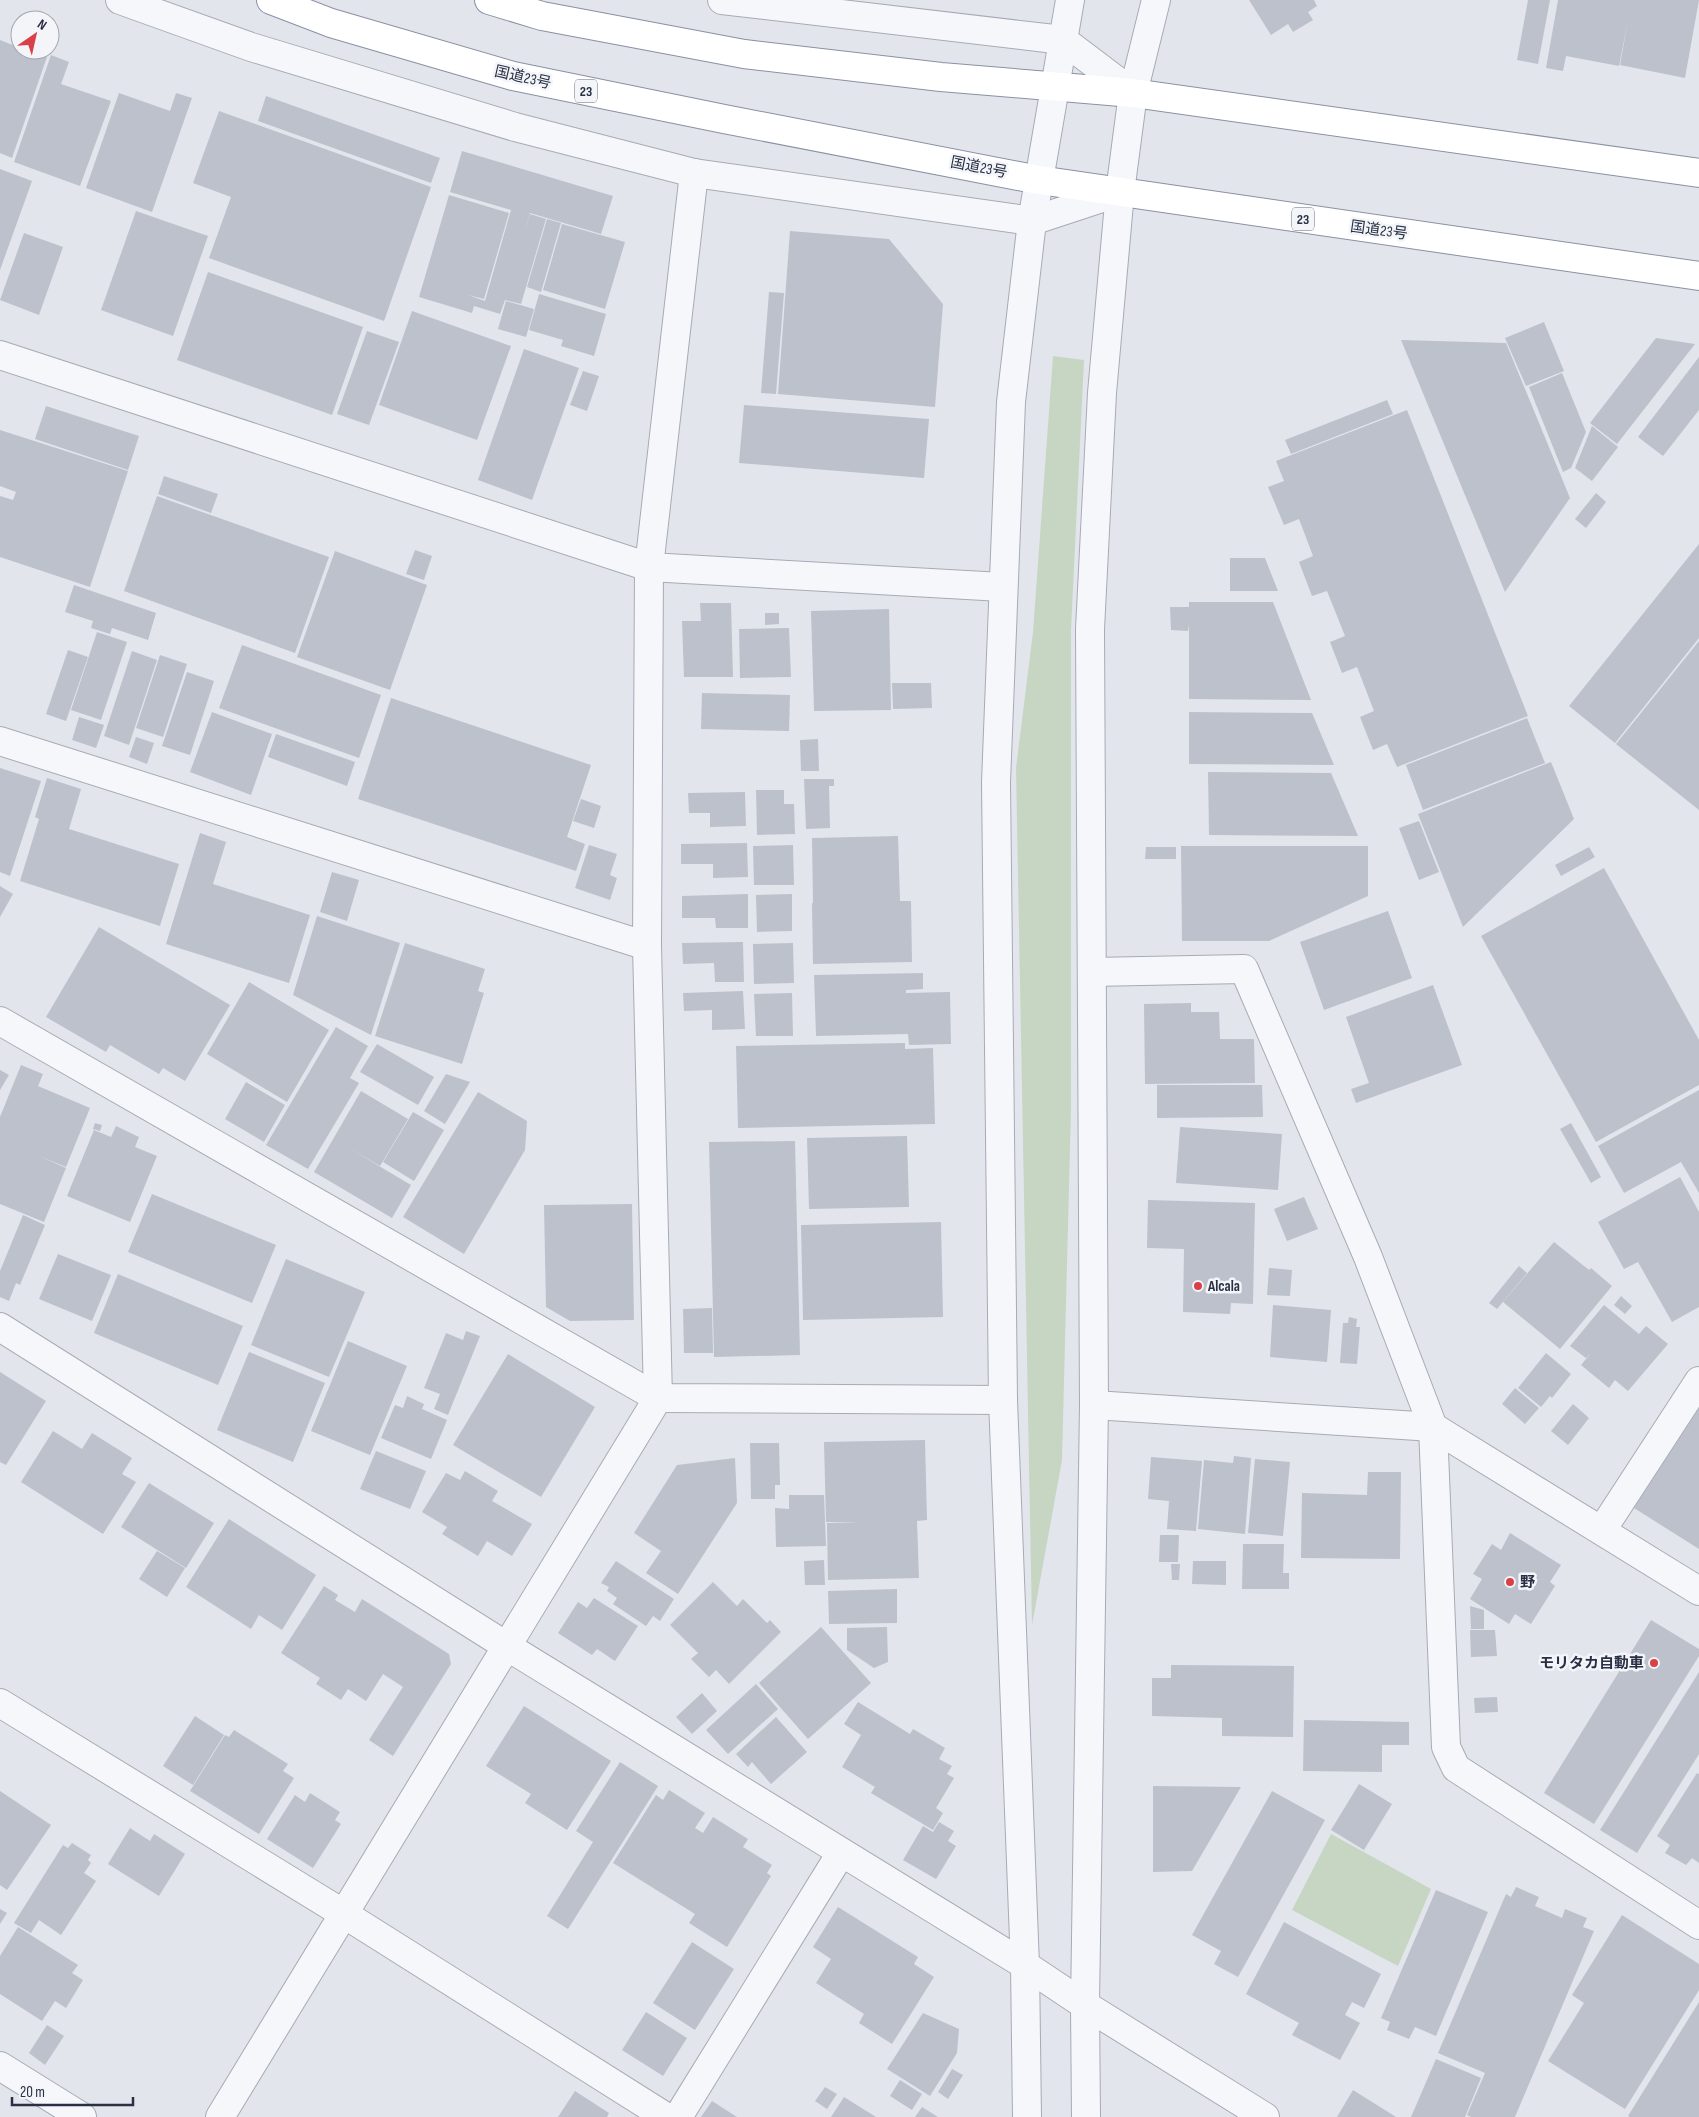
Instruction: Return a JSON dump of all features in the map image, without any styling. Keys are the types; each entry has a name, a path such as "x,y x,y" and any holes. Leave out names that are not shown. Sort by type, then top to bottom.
{"highway":[{"name":"国道23号","path":"271,0 331,23 513,76 1039,180 1699,276"},
{"path":"489,0 542,16 744,54 941,77 1133,93 1699,172"}],"street":[{"path":"120,0 251,46 496,121 694,173 1032,221 1120,192"},
{"path":"722,0 1063,40 1133,93"},
{"path":"1027,2117 1025,1965 1003,1400 996,792 1002,587 1011,402 1032,221 1070,0"},
{"path":"1086,2117 1084,2005 1094,1405 1090,629 1102,393 1120,192 1133,93 1156,0"},
{"path":"220,2117 658,1398 647,946 649,567 694,173"},
{"path":"0,355 649,567 1002,587"},
{"path":"0,742 647,946"},
{"path":"1092,972 1244,969 1368,1257 1433,1427 1446,1747 1456,1768 1699,1926"},
{"path":"0,1021 658,1398 1003,1400"},
{"path":"0,1327 508,1647 841,1854 1025,1965 1084,2005 1265,2117"},
{"path":"1602,1530 1699,1381"},
{"path":"1094,1405 1433,1427 1699,1591"},
{"path":"0,1703 344,1914 666,2117"},
{"path":"678,2117 841,1854"},
{"path":"0,2066 82,2117"}],"green space":[{"path":"1053,356 1084,360 1071,630 1071,1109 1062,1460 1032,1625 1016,768 1033,632"},
{"path":"1331,1834 1431,1889 1398,1966 1292,1910"}],"building":[{"path":"1249,0 1314,0 1317,6 1308,12 1313,20 1293,32 1288,24 1271,35"},
{"path":"1528,0 1550,0 1538,64 1517,60"},
{"path":"1558,0 1699,0 1685,78 1620,65 1628,20 1619,66 1566,56 1563,71 1546,68"},
{"path":"0,40 10,44 10,60 46,60 12,158 0,153"},
{"path":"60,58 69,62 61,84 111,101 80,186 14,162 49,60"},
{"path":"119,93 170,111 176,93 192,98 152,212 86,188"},
{"path":"266,96 440,158 431,183 258,121"},
{"path":"219,111 431,187 384,321 209,258 231,197 193,183"},
{"path":"462,151 613,196 601,234 530,213 524,234 530,214 546,219 521,304 505,300 500,314 474,306 472,313 419,297 449,195 509,213 484,299 468,295 485,301 511,210 450,192"},
{"path":"0,169 32,181 0,270"},
{"path":"136,211 208,236 173,336 101,310"},
{"path":"547,219 561,223 541,292 527,287"},
{"path":"562,224 625,242 605,309 543,290"},
{"path":"790,231 889,239 943,304 935,407 778,394"},
{"path":"24,233 63,247 39,315 0,300"},
{"path":"208,272 363,327 332,415 177,360"},
{"path":"769,292 784,293 776,394 761,393"},
{"path":"539,294 606,314 594,356 561,346 563,340 529,330"},
{"path":"506,301 534,309 526,337 498,329"},
{"path":"412,311 511,346 477,440 379,405"},
{"path":"1544,322 1564,371 1526,386 1505,338"},
{"path":"367,331 399,342 369,425 337,414"},
{"path":"1656,338 1695,344 1617,444 1590,423"},
{"path":"1401,340 1506,343 1570,498 1505,592"},
{"path":"524,349 579,368 532,500 478,480"},
{"path":"1699,357 1699,410 1663,456 1638,437"},
{"path":"583,371 599,376 587,411 570,405"},
{"path":"1562,373 1586,432 1571,468 1563,472 1529,387"},
{"path":"1387,400 1393,414 1291,454 1285,440"},
{"path":"744,405 929,419 924,478 739,463"},
{"path":"46,406 139,436 128,470 35,439"},
{"path":"1407,410 1528,716 1397,767 1387,744 1373,750 1360,717 1374,711 1357,667 1342,673 1330,642 1345,636 1327,591 1312,596 1299,562 1313,556 1299,519 1284,525 1268,487 1284,481 1276,461"},
{"path":"1592,426 1618,447 1592,481 1575,468"},
{"path":"0,430 128,471 90,587 0,557 0,496 13,500 16,492 0,486"},
{"path":"164,476 218,494 211,513 158,494"},
{"path":"1596,493 1606,502 1586,528 1575,519"},
{"path":"157,496 329,557 295,653 124,591"},
{"path":"1699,544 1699,638 1615,743 1569,706"},
{"path":"415,550 432,556 424,580 406,574"},
{"path":"335,551 427,585 390,690 297,657"},
{"path":"1230,558 1265,558 1278,591 1230,591"},
{"path":"74,585 156,613 148,640 112,628 110,634 91,628 93,621 65,612"},
{"path":"1189,602 1273,602 1311,700 1189,699 1189,624 1188,631 1171,630 1170,607 1189,607"},
{"path":"700,603 731,603 733,677 684,677 682,621 701,621"},
{"path":"889,609 891,710 814,711 811,611"},
{"path":"765,613 779,613 779,624 765,625"},
{"path":"789,628 791,677 740,678 739,629"},
{"path":"97,632 127,642 101,720 71,710"},
{"path":"1699,641 1699,810 1616,744"},
{"path":"242,645 381,695 359,758 219,708"},
{"path":"68,650 88,657 66,721 46,714"},
{"path":"132,651 157,660 129,745 104,736"},
{"path":"160,655 187,664 163,737 136,728"},
{"path":"187,672 214,681 190,755 162,746"},
{"path":"892,683 931,683 932,708 893,709"},
{"path":"702,693 790,695 789,731 701,729"},
{"path":"391,698 591,765 567,837 585,844 576,871 358,799"},
{"path":"212,712 272,734 251,795 190,772"},
{"path":"1189,712 1312,713 1334,765 1189,764"},
{"path":"79,717 104,725 96,748 72,740"},
{"path":"1527,718 1545,763 1423,810 1406,765"},
{"path":"276,734 355,762 347,786 268,757"},
{"path":"136,737 154,743 147,764 129,757"},
{"path":"818,739 819,771 801,771 800,740"},
{"path":"1551,762 1574,819 1463,927 1418,814"},
{"path":"0,768 41,781 10,876 0,872"},
{"path":"1208,772 1331,773 1358,836 1209,835"},
{"path":"47,778 81,789 69,829 179,864 160,926 20,881 39,819 35,817"},
{"path":"804,779 834,779 834,786 829,786 830,828 806,829"},
{"path":"756,790 784,790 784,804 794,804 795,834 757,835"},
{"path":"745,792 746,826 710,827 710,813 689,813 688,793"},
{"path":"581,799 601,806 594,828 573,821"},
{"path":"1419,821 1439,872 1419,880 1399,828"},
{"path":"200,833 226,842 213,884 310,915 289,983 166,944"},
{"path":"898,836 900,901 911,901 912,962 813,964 812,838"},
{"path":"747,843 748,877 713,878 713,864 681,864 681,844"},
{"path":"589,845 617,854 610,875 617,878 610,900 575,888"},
{"path":"793,845 794,885 754,885 753,846"},
{"path":"1181,846 1368,846 1368,896 1269,941 1182,941"},
{"path":"1146,847 1176,847 1176,859 1145,859"},
{"path":"1589,847 1595,857 1561,876 1555,865"},
{"path":"1604,868 1699,1040 1699,1085 1596,1142 1481,936"},
{"path":"332,872 359,880 347,921 320,912"},
{"path":"0,886 13,894 0,917"},
{"path":"748,894 748,928 716,928 715,918 682,918 682,896"},
{"path":"792,894 792,931 757,932 756,895"},
{"path":"1388,911 1412,978 1324,1010 1300,942"},
{"path":"317,916 400,943 371,1035 293,995"},
{"path":"99,927 230,1005 185,1081 163,1068 159,1074 110,1045 106,1052 46,1017"},
{"path":"743,942 744,982 715,982 714,963 683,964 682,943"},
{"path":"405,943 485,969 478,991 484,993 462,1064 375,1036"},
{"path":"793,943 794,983 754,984 753,944"},
{"path":"923,973 923,989 906,990 906,993 950,992 951,1044 909,1045 908,1034 816,1036 814,975"},
{"path":"249,982 329,1030 287,1102 207,1054"},
{"path":"1433,985 1462,1065 1356,1103 1351,1089 1369,1083 1346,1017"},
{"path":"743,991 745,1029 712,1030 712,1010 684,1011 683,993"},
{"path":"792,993 793,1036 756,1036 754,994"},
{"path":"1191,1003 1191,1012 1219,1012 1220,1039 1254,1039 1255,1083 1145,1084 1144,1004"},
{"path":"336,1027 368,1046 350,1078 359,1083 308,1169 266,1145"},
{"path":"905,1043 905,1049 933,1048 935,1124 738,1128 736,1046"},
{"path":"377,1044 434,1077 418,1105 360,1072"},
{"path":"21,1065 43,1074 38,1086 90,1108 66,1167 39,1156 66,1168 44,1222 0,1204 0,1117"},
{"path":"0,1070 9,1075 0,1090"},
{"path":"446,1074 470,1082 445,1124 424,1111"},
{"path":"246,1082 285,1105 264,1142 225,1119"},
{"path":"1157,1085 1262,1085 1263,1117 1157,1118"},
{"path":"1699,1090 1699,1193 1681,1162 1624,1193 1598,1146"},
{"path":"361,1091 408,1119 380,1166 347,1147 411,1185 392,1218 314,1172"},
{"path":"478,1092 527,1121 525,1150 464,1254 403,1217"},
{"path":"413,1112 444,1130 414,1181 383,1162"},
{"path":"95,1123 102,1125 100,1131 93,1129"},
{"path":"1571,1123 1601,1177 1591,1183 1560,1129"},
{"path":"116,1126 139,1137 135,1147 157,1156 130,1222 67,1196 94,1130 111,1137"},
{"path":"1180,1127 1282,1134 1278,1190 1176,1183"},
{"path":"907,1136 909,1207 809,1209 807,1138"},
{"path":"795,1141 800,1355 714,1357 709,1142"},
{"path":"1680,1177 1699,1212 1699,1307 1672,1322 1638,1262 1624,1269 1598,1222"},
{"path":"152,1194 276,1245 252,1303 128,1252"},
{"path":"1304,1197 1318,1229 1287,1241 1274,1209"},
{"path":"1148,1200 1255,1203 1253,1304 1231,1303 1230,1314 1183,1312 1184,1249 1147,1248"},
{"path":"632,1204 634,1320 570,1321 546,1307 544,1205"},
{"path":"23,1215 45,1225 20,1285 16,1283 9,1301 0,1297 0,1271"},
{"path":"941,1222 943,1317 803,1320 801,1225"},
{"path":"1554,1242 1589,1270 1591,1268 1612,1286 1560,1349 1503,1302"},
{"path":"58,1254 111,1275 92,1321 39,1299"},
{"path":"286,1259 365,1292 329,1377 251,1345"},
{"path":"1519,1266 1527,1273 1497,1309 1489,1303"},
{"path":"1269,1268 1292,1270 1290,1296 1267,1295"},
{"path":"118,1274 243,1326 218,1385 94,1333"},
{"path":"1621,1296 1632,1306 1625,1314 1614,1305"},
{"path":"1273,1305 1331,1310 1327,1362 1270,1357"},
{"path":"1604,1305 1639,1334 1646,1326 1668,1344 1628,1391 1615,1380 1609,1388 1581,1365 1591,1353 1586,1358 1570,1346"},
{"path":"712,1308 713,1353 684,1353 683,1309"},
{"path":"1349,1317 1357,1319 1356,1327 1360,1327 1357,1364 1340,1363 1343,1323 1348,1323"},
{"path":"466,1331 480,1336 448,1415 434,1409 440,1394 424,1388 446,1333 463,1340"},
{"path":"348,1341 407,1366 370,1455 311,1431"},
{"path":"249,1352 325,1383 293,1462 217,1430"},
{"path":"1546,1353 1571,1374 1552,1398 1550,1396 1541,1407 1518,1388"},
{"path":"508,1354 595,1407 541,1497 453,1445"},
{"path":"0,1372 46,1401 6,1465 0,1462"},
{"path":"1515,1388 1539,1408 1525,1424 1502,1404"},
{"path":"407,1396 424,1404 422,1409 447,1420 431,1459 381,1438 395,1405 403,1408"},
{"path":"1573,1404 1589,1418 1568,1445 1551,1431"},
{"path":"1699,1408 1699,1549 1634,1508"},
{"path":"53,1431 82,1449 92,1433 132,1458 122,1474 136,1482 103,1534 21,1482"},
{"path":"925,1440 927,1520 917,1521 919,1578 828,1580 827,1523 861,1522 826,1522 824,1442"},
{"path":"750,1443 779,1443 780,1485 775,1485 775,1499 751,1499"},
{"path":"376,1451 426,1471 410,1509 360,1489"},
{"path":"1234,1456 1251,1458 1245,1534 1198,1529 1204,1460 1233,1463"},
{"path":"1151,1457 1202,1461 1196,1531 1167,1529 1169,1501 1148,1499"},
{"path":"735,1458 737,1503 678,1594 646,1573 661,1551 634,1533 677,1465"},
{"path":"1255,1459 1290,1462 1283,1536 1248,1533"},
{"path":"465,1471 498,1491 492,1501 532,1524 512,1556 487,1541 478,1556 442,1534 447,1527 422,1512 446,1473 460,1480"},
{"path":"1368,1472 1401,1472 1400,1559 1301,1558 1302,1493 1367,1495"},
{"path":"149,1483 214,1523 186,1568 121,1527"},
{"path":"789,1495 824,1495 826,1546 776,1547 775,1508 789,1509"},
{"path":"229,1519 316,1575 282,1630 259,1615 251,1629 186,1587"},
{"path":"1510,1533 1561,1565 1550,1582 1555,1586 1531,1624 1515,1614 1509,1624 1470,1599 1482,1579 1473,1574 1492,1544 1501,1550"},
{"path":"1160,1535 1179,1535 1178,1562 1159,1562"},
{"path":"1243,1544 1284,1544 1283,1573 1289,1573 1289,1589 1242,1589"},
{"path":"157,1551 185,1568 167,1597 139,1579"},
{"path":"824,1560 825,1585 805,1585 804,1561"},
{"path":"616,1561 674,1599 660,1621 653,1616 646,1626 613,1604 617,1598 607,1591 609,1587 601,1583"},
{"path":"1193,1561 1226,1561 1226,1585 1192,1584"},
{"path":"1171,1564 1180,1564 1179,1580 1172,1580"},
{"path":"713,1582 737,1606 743,1599 767,1623 770,1620 781,1632 729,1684 716,1670 709,1677 691,1659 698,1653 670,1625"},
{"path":"324,1586 338,1595 335,1600 355,1612 362,1599 449,1654 451,1664 393,1756 369,1740 403,1687 383,1674 366,1701 348,1689 341,1700 316,1684 320,1678 281,1653"},
{"path":"897,1589 897,1623 829,1624 828,1591"},
{"path":"594,1598 638,1626 615,1661 597,1649 592,1655 558,1633 578,1602 587,1608"},
{"path":"1470,1606 1484,1610 1484,1629 1471,1629"},
{"path":"1651,1620 1699,1649 1699,1656 1594,1824 1544,1793"},
{"path":"821,1627 871,1683 808,1739 759,1683"},
{"path":"887,1627 888,1662 874,1668 847,1650 847,1628"},
{"path":"1470,1630 1495,1630 1497,1656 1471,1657"},
{"path":"1171,1665 1294,1666 1293,1737 1222,1736 1222,1718 1152,1716 1152,1678 1171,1678"},
{"path":"1699,1672 1699,1754 1637,1853 1600,1830"},
{"path":"756,1684 778,1709 728,1754 706,1730"},
{"path":"702,1693 717,1711 692,1734 676,1717"},
{"path":"1497,1697 1498,1712 1475,1713 1474,1698"},
{"path":"858,1702 910,1734 913,1729 945,1748 939,1759 952,1766 947,1774 954,1778 936,1808 943,1813 933,1830 871,1793 875,1787 842,1767 861,1735 844,1724"},
{"path":"524,1706 611,1761 567,1830 525,1803 531,1794 486,1766"},
{"path":"195,1716 224,1735 193,1785 163,1766"},
{"path":"776,1717 807,1752 771,1784 752,1762 748,1767 736,1754"},
{"path":"1304,1720 1409,1722 1409,1745 1382,1745 1382,1772 1303,1771"},
{"path":"234,1730 288,1764 283,1771 294,1778 259,1834 190,1791 225,1735 229,1737"},
{"path":"620,1762 658,1786 568,1929 547,1916 593,1842 576,1831"},
{"path":"1697,1773 1699,1774 1699,1863 1692,1858 1686,1865 1665,1853 1670,1845 1657,1836"},
{"path":"1359,1784 1392,1804 1364,1850 1331,1830"},
{"path":"1153,1786 1241,1787 1192,1871 1153,1872"},
{"path":"669,1790 705,1813 695,1828 703,1833 713,1817 748,1839 743,1847 772,1865 767,1873 771,1876 727,1947 689,1923 695,1914 613,1863 656,1795 663,1800"},
{"path":"0,1791 51,1825 7,1890 0,1885"},
{"path":"1272,1791 1325,1820 1238,1977 1214,1964 1221,1951 1192,1935"},
{"path":"310,1793 340,1812 335,1820 341,1824 313,1868 267,1839 295,1795 305,1802"},
{"path":"939,1822 954,1831 948,1841 956,1846 936,1879 903,1860 923,1826 933,1832"},
{"path":"130,1828 150,1841 154,1834 185,1854 159,1896 108,1864"},
{"path":"72,1843 91,1855 88,1860 91,1863 84,1873 96,1881 61,1935 39,1920 31,1933 14,1923 63,1845 68,1848"},
{"path":"1516,1887 1539,1897 1535,1906 1562,1918 1565,1909 1587,1918 1583,1927 1594,1931 1515,2117 1471,2117 1467,2115 1485,2073 1438,2053 1506,1894 1511,1897"},
{"path":"1436,1890 1488,1912 1436,2036 1415,2027 1409,2039 1387,2030 1390,2022 1381,2018"},
{"path":"838,1907 918,1957 914,1964 934,1977 892,2044 859,2023 864,2014 816,1983 831,1959 813,1947"},
{"path":"0,1909 7,1913 0,1924"},
{"path":"1622,1915 1699,1964 1699,1990 1625,2109 1548,2061 1584,2003 1572,1995"},
{"path":"1284,1922 1381,1974 1364,2008 1352,2002 1345,2015 1360,2023 1340,2060 1292,2035 1299,2023 1246,1994"},
{"path":"18,1927 78,1965 72,1973 83,1980 66,2008 55,2001 42,2021 0,1994 0,1956"},
{"path":"692,1942 734,1969 695,2030 653,2003"},
{"path":"1699,2002 1699,2117 1628,2116"},
{"path":"646,2012 687,2038 663,2076 622,2050"},
{"path":"923,2013 959,2029 957,2053 930,2096 887,2069"},
{"path":"47,2025 64,2036 45,2065 29,2053"},
{"path":"1436,2059 1481,2078 1465,2117 1411,2117"},
{"path":"952,2069 963,2075 948,2099 938,2092"},
{"path":"900,2080 922,2094 912,2110 890,2096"},
{"path":"825,2087 837,2094 827,2109 815,2101"},
{"path":"1353,2090 1396,2117 1337,2117"},
{"path":"575,2091 609,2113 607,2117 558,2117"},
{"path":"844,2097 876,2117 831,2117"},
{"path":"712,2101 737,2117 701,2117"},
{"path":"922,2107 938,2117 915,2117"}],"place":[{"name":"Alcala","path":"1198,1286"},
{"name":"野","path":"1510,1582"},
{"name":"モリタカ自動車","path":"1654,1663"}]}
